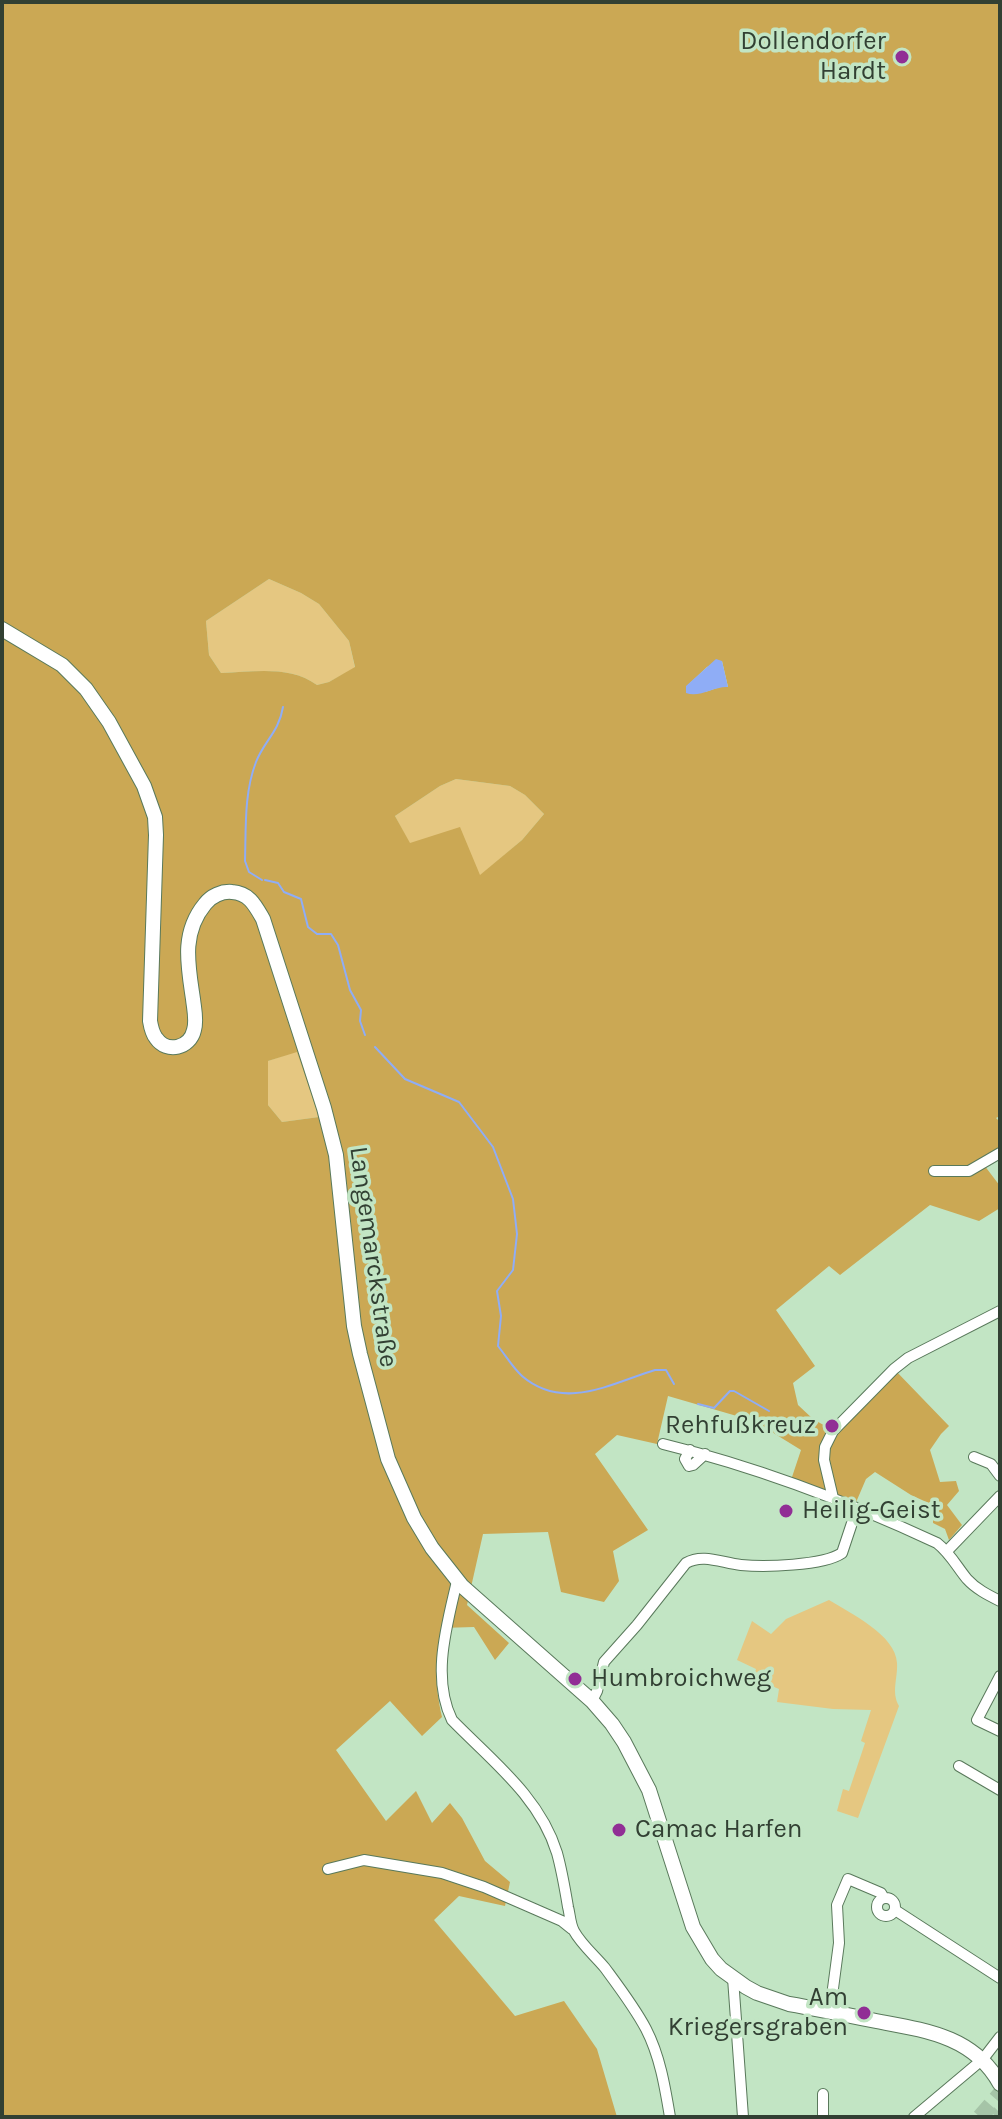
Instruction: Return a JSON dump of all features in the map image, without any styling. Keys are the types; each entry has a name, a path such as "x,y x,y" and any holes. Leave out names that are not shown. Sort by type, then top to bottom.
{"main road":[{"name":"Langemarckstraße","path":"2,629 62,665 86,689 123,746 151,801 156,850 150,1006 152,1030 161,1044 174,1048 183,1046 194,1031 187,958 192,924 208,900 220,893 243,893 254,902 263,919 324,1108 336,1155 354,1326 388,1459 414,1518 457,1581 592,1701 624,1742 642,1774 659,1818 685,1906 712,1959 733,1978 769,1998 938,2034 983,2059 1000,2084"}],"street":[{"path":"934,1171 969,1171 1000,1153"},
{"path":"833,1498 824,1460 825,1447 833,1431 908,1358 1000,1311"},
{"path":"663,1444 762,1472 833,1498 937,1543 947,1551 969,1581 1000,1601"},
{"path":"974,1457 991,1464 1000,1476"},
{"path":"947,1551 1000,1496"},
{"path":"592,1701 604,1662 686,1563 704,1558 739,1565 767,1566 836,1557 842,1553 857,1508"},
{"path":"457,1581 441,1672 450,1715 515,1782 548,1831 559,1861 572,1929"},
{"path":"1000,1676 977,1720 1000,1731"},
{"path":"959,1766 1000,1790"},
{"path":"328,1869 364,1860 442,1873 484,1887 562,1921 605,1969 646,2029 656,2054 670,2117"},
{"path":"830,2011 839,1943 837,1905 848,1879 881,1893 884,1898 893,1901 895,1910 1000,1978"},
{"path":"733,1978 743,2117"},
{"path":"914,2117 983,2059 1000,2037"},
{"path":"823,2094 823,2117"}],"shaded area":[{"path":"2,2 1000,2 1000,1116 996,1118 1000,1122 1000,1150 981,1161 1000,1186 1000,1208 979,1221 930,1205 840,1275 829,1266 776,1310 815,1366 793,1383 798,1405 813,1419 834,1431 894,1369 949,1426 930,1450 940,1482 956,1481 959,1491 947,1505 962,1525 949,1540 945,1529 933,1523 933,1505 875,1472 866,1479 854,1507 791,1480 801,1450 754,1421 668,1396 657,1444 617,1435 595,1454 648,1530 613,1551 619,1581 604,1602 561,1592 548,1532 483,1534 467,1605 509,1643 495,1660 474,1627 441,1628 437,1672 442,1717 422,1736 390,1701 336,1750 386,1821 416,1791 432,1823 450,1803 462,1818 485,1861 510,1882 505,1906 459,1896 434,1920 515,2016 564,2001 597,2049 617,2117 2,2117","holes":["269,579 319,604 349,641 355,667 329,682 317,685 283,672 221,673 209,655 206,621","722,661 728,687 705,692 687,686 707,667","456,779 510,786 525,795 544,814 522,840 480,875 460,827 410,843 395,816","297,1052 319,1117 282,1122 268,1105 268,1061"]},
{"path":"269,579 319,604 349,641 355,668 317,685 283,672 221,673 209,655 206,621"},
{"path":"456,779 510,786 525,795 544,814 522,840 480,876 409,843 395,816"},
{"path":"297,1051 319,1117 282,1122 268,1105 268,1061"},
{"path":"829,1600 881,1634 895,1653 897,1663 895,1690 899,1706 858,1818 837,1811 843,1789 849,1791 865,1743 861,1741 871,1710 777,1702 779,1689 755,1679 756,1669 737,1660 752,1621 771,1634 786,1619"}],"water":[{"path":"716,659 722,661 728,687 696,694 686,693 686,686"}],"waterway":[{"path":"262,880 249,872 245,861 248,798 256,762 278,723 283,707"},
{"path":"265,880 278,883 284,892 301,899 308,927 317,934 331,934 338,945 350,990 361,1010 360,1021 365,1035"},
{"path":"375,1047 405,1079 459,1102 493,1147 513,1199 517,1234 513,1270 497,1291 501,1316 498,1346 522,1376 538,1387 571,1393 605,1387 655,1370 666,1370 674,1384"},
{"path":"698,1404 714,1408 730,1391 734,1391 769,1411"}],"tunnel":[{"path":"980,2117 1000,2094"},
{"path":"996,2117 1000,2113"}],"place":[{"name":"Dollendorfer Hardt","path":"902,57"},
{"name":"Rehfußkreuz","path":"832,1426"},
{"name":"Heilig-Geist","path":"786,1511"},
{"name":"Humbroichweg","path":"575,1679"},
{"name":"Camac Harfen","path":"619,1830"},
{"name":"Am Kriegersgraben","path":"864,2013"}]}
